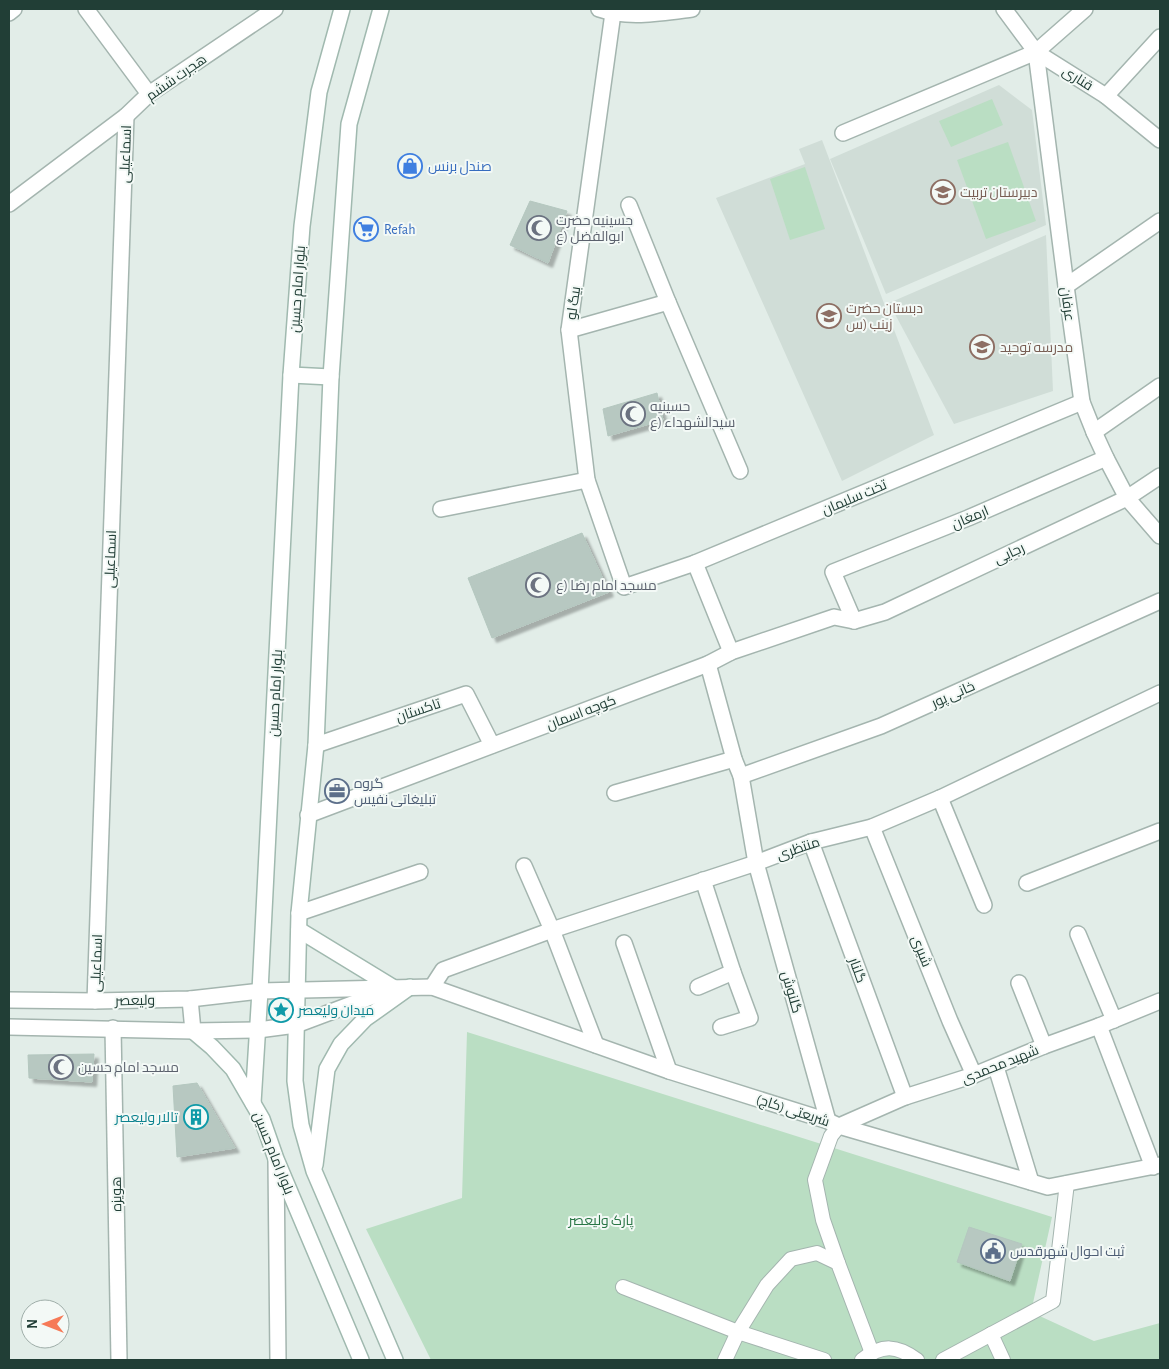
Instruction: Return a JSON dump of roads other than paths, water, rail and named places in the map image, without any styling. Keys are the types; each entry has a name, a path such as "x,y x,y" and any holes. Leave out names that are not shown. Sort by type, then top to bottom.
{"street":[{"path":"9,13 14,9"},
{"path":"86,9 148,94"},
{"name":"هجرت ششم","path":"9,204 126,116 148,94 275,9"},
{"name":"بلوار امام حسین","path":"342,9 319,92 302,226 291,375 253,1103 262,1118 276,1159 362,1360"},
{"path":"381,9 349,124 331,377 316,745 299,913 295,1081 301,1125 314,1171 396,1360"},
{"path":"602,10 662,11 692,9"},
{"name":"قناری","path":"1004,9 1036,52 1106,96 1160,140"},
{"path":"843,132 1036,52 1085,9"},
{"name":"بیگ لو","path":"602,10 569,330 587,480 624,587"},
{"path":"1106,96 1160,37"},
{"name":"عرفان","path":"1036,52 1082,402 1106,458 1127,498 1160,536"},
{"name":"اسماعیلی","path":"95,1001 126,116"},
{"path":"629,205 740,471"},
{"path":"1066,286 1160,221"},
{"path":"569,330 668,302"},
{"path":"291,375 331,377"},
{"path":"1094,432 1160,386"},
{"name":"تخت سلیمان","path":"624,587 695,563 1082,402"},
{"name":"ارمغان","path":"854,621 832,572 968,518 1106,458"},
{"name":"رجایی","path":"854,621 886,612 1127,498 1160,476"},
{"path":"441,509 587,480"},
{"path":"695,563 732,652"},
{"name":"خانی پور","path":"741,776 881,726 1160,601"},
{"name":"کوچه اسمان","path":"308,815 708,664 732,652 834,617 854,621"},
{"name":"گلنوش","path":"708,664 734,759 741,776 756,863 834,1123"},
{"name":"منتظری","path":"432,987 444,970 552,930 756,863 811,842 872,827 940,798 1160,693"},
{"name":"تاکستان","path":"316,745 466,694 492,745"},
{"path":"615,793 734,759"},
{"path":"940,798 984,905"},
{"name":"شیری","path":"872,827 950,1021 974,1075"},
{"path":"1027,882 1160,831"},
{"name":"گلنار","path":"811,842 904,1097"},
{"path":"524,866 552,930 596,1045"},
{"path":"299,913 420,872"},
{"path":"703,880 750,1018 721,1027"},
{"path":"299,930 394,988"},
{"path":"1078,934 1114,1020"},
{"path":"624,943 669,1071"},
{"path":"698,987 733,972"},
{"path":"1019,983 1044,1046"},
{"path":"314,1171 327,1069 341,1044 364,1019 410,987"},
{"name":"شریعتی (کاج)","path":"394,988 432,987 669,1071 1048,1187 1157,1166"},
{"name":"ولیعصر","path":"9,1000 190,999 260,991 394,988"},
{"name":"ولیعصر","path":"9,1028 112,1028 193,1031 258,1030 296,1024 394,988"},
{"path":"190,999 193,1031 212,1046 233,1069 253,1103"},
{"name":"شهید محمدی","path":"834,1123 904,1097 996,1067 1044,1046 1160,1001"},
{"path":"1099,1026 1157,1166"},
{"name":"هویزه","path":"112,1028 119,1360"},
{"path":"996,1067 1031,1182"},
{"path":"834,1123 815,1180 823,1220 867,1356 884,1349 896,1349 908,1353 917,1360"},
{"path":"276,1159 278,1360"},
{"path":"943,1360 1053,1301 1066,1183"},
{"path":"725,1360 738,1332 767,1285 791,1259 817,1253 838,1263"},
{"path":"623,1287 738,1332 824,1360"},
{"path":"991,1334 1003,1360"}],"place":[{"name":"صندل برنس","path":"410,166"},
{"name":"دبیرستان تربیت","path":"943,192"},
{"name":"حسینیه حضرت ابوالفضل (ع","path":"539,228"},
{"name":"Refah","path":"366,229"},
{"name":"دبستان حضرت زینب (س","path":"829,316"},
{"name":"مدرسه توحید","path":"982,347"},
{"name":"حسینیه سیدالشهداء (ع","path":"633,414"},
{"name":"مسجد امام رضا (ع","path":"538,585"},
{"name":"گروه تبلیغاتی نفیس","path":"337,791"},
{"name":"میدان ولیعصر","path":"281,1010"},
{"name":"مسجد امام حسین","path":"61,1067"},
{"name":"تالار ولیعصر","path":"196,1117"},
{"name":"ثبت احوال شهرقدس","path":"993,1251"}],"park label":[{"name":"پارک ولیعصر","path":"601,1220"}]}
